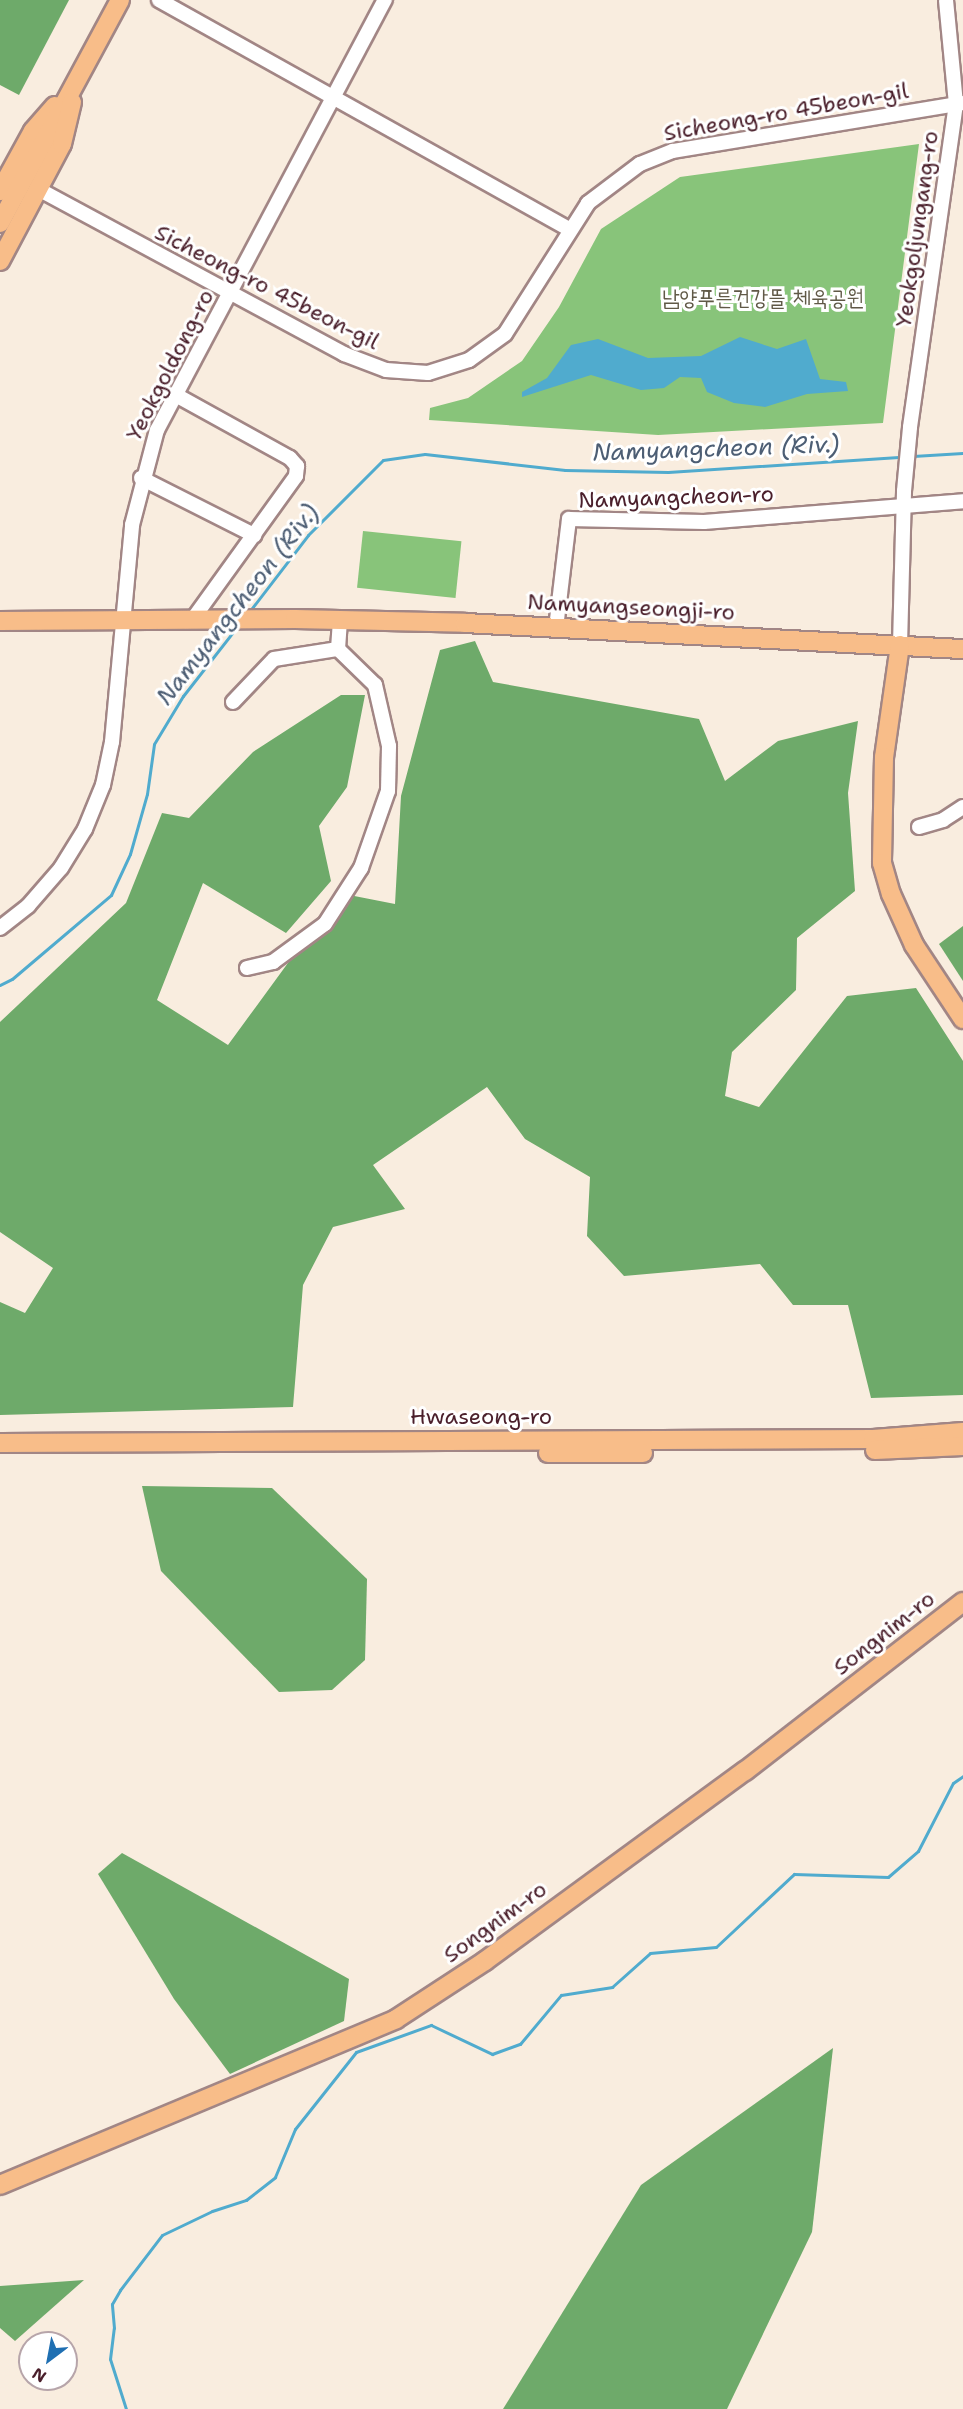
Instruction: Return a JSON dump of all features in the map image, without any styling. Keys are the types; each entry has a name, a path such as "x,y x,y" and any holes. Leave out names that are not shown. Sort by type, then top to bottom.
{"main road":[{"path":"0,223 120,0"},
{"path":"2,181 33,131 78,80"},
{"path":"0,261 62,144 78,80"},
{"path":"0,621 194,619"},
{"name":"Namyangseongji-ro","path":"194,619 340,620 556,628 963,649"},
{"path":"900,645 884,757 882,864 891,894 914,945 963,1019"},
{"name":"Hwaseong-ro","path":"0,1443 873,1439 963,1432"},
{"path":"0,1435 88,1434 162,1444"},
{"name":"Hwaseong-ro","path":"0,1456 593,1454 963,1446"},
{"name":"Songnim-ro","path":"0,2185 396,2019 485,1961 745,1771 963,1602"}],"street":[{"path":"159,0 335,96 569,229"},
{"name":"Yeokgoldong-ro","path":"0,928 28,906 61,868 99,799 110,755 132,525 141,478 174,394 230,294 386,0"},
{"name":"Yeokgoljungang-ro","path":"903,506 910,427 959,103 946,0"},
{"name":"Sicheong-ro 45beon-gil","path":"38,189 344,354 386,370 428,373 469,360 505,334 569,229 611,182 640,164 673,151 959,103"},
{"path":"174,394 290,458 297,466 296,476 194,619"},
{"path":"141,478 254,535"},
{"name":"Namyangcheon-ro","path":"556,628 569,519 704,522 963,501"},
{"path":"900,645 903,506"},
{"path":"247,968 273,962 325,924 361,868 388,791 389,746 375,685 338,649 340,620"},
{"path":"233,702 274,659 338,649"},
{"path":"919,827 943,820 963,807"}],"green space":[{"path":"0,0 69,0 19,95 0,85"},
{"name":"남양푸른건강뜰 체육공원","path":"919,144 883,423 658,435 429,420 430,408 468,398 522,361 559,307 601,229 680,177"},
{"path":"363,531 461,541 455,598 357,588"},
{"path":"475,641 493,682 699,719 725,781 778,741 858,721 848,793 855,891 797,938 796,990 732,1052 725,1096 759,1107 847,996 916,988 963,1061 963,1395 871,1398 848,1305 793,1305 760,1264 624,1276 587,1236 590,1177 525,1139 487,1087 373,1165 405,1209 333,1227 303,1285 293,1407 0,1415 0,1302 25,1313 53,1268 0,1232 0,1022 126,903 162,813 189,818 253,752 341,695 365,695 347,787 319,826 331,881 286,933 203,883 157,1000 228,1045 339,893 395,904 401,796 440,650"},
{"path":"963,926 963,981 939,944"},
{"path":"142,1486 272,1488 367,1579 365,1660 332,1690 279,1692 161,1571"},
{"path":"122,1853 349,1979 344,2021 230,2074 174,1999 98,1874"},
{"path":"833,2048 812,2232 727,2409 503,2409 641,2185"},
{"path":"84,2280 26,2331 18,2331 18,2338 15,2341 0,2328 0,2286"}],"water":[{"path":"740,337 777,349 806,339 820,379 846,382 848,391 807,394 765,407 734,403 707,392 701,378 680,377 664,388 641,390 591,375 522,397 522,392 547,378 571,345 598,339 648,358 701,356"}],"waterway":[{"name":"Namyangcheon (Riv.)","path":"913,456 963,453"},
{"name":"Namyangcheon (Riv.)","path":"249,612 308,535 383,460 425,454 565,470 668,472 903,457"},
{"name":"Namyangcheon (Riv.)","path":"0,985 12,979 111,895 130,854 147,794 154,744 183,696 237,627"},
{"path":"126,2409 110,2359 114,2328 112,2304 120,2290 162,2235 212,2211 246,2200 275,2177 295,2129 356,2052 431,2025 492,2054 520,2044 561,1995 612,1987 650,1953 716,1947 794,1874 888,1877 918,1851 953,1783 963,1776"}]}
